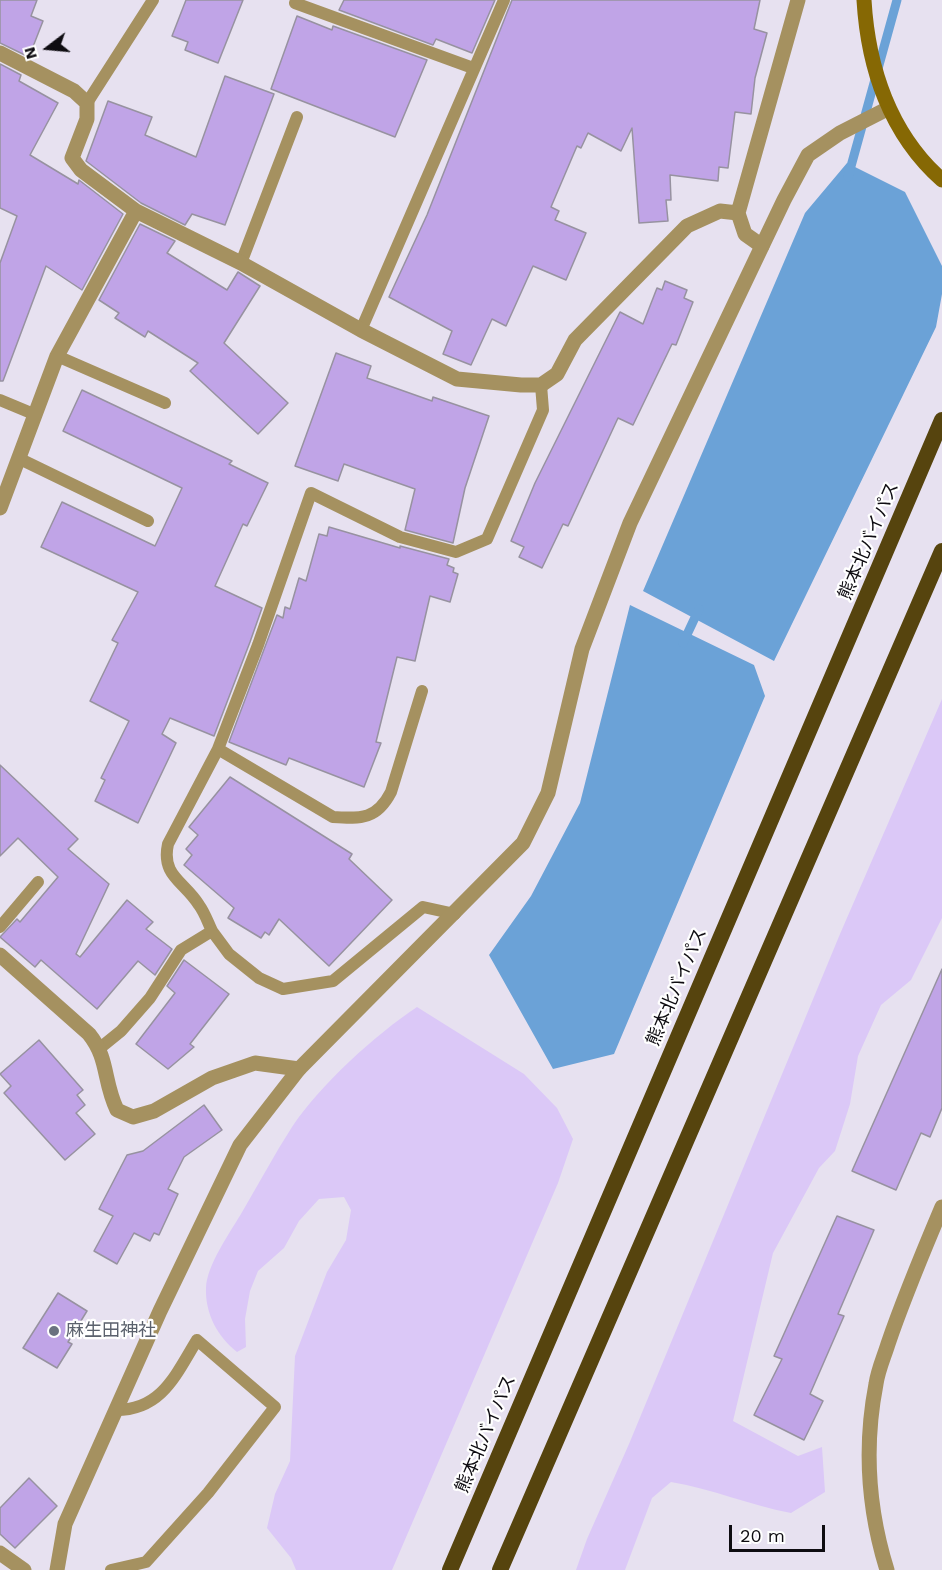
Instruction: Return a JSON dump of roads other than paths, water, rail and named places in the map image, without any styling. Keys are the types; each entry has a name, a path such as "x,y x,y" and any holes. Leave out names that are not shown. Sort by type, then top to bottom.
{"highway":[{"name":"熊本北バイパス","path":"450,1570 942,420"},
{"path":"500,1570 942,551"}],"main road":[{"path":"864,0 866,28 887,109 909,143 942,180"}],"street":[{"path":"762,246 746,234 738,213 798,0"},
{"path":"0,53 74,91 87,103 87,119 72,158 81,170 136,211 241,263 361,330 457,379 541,385 557,374 575,340 687,225 720,211 738,213"},
{"path":"57,1570 64,1524 160,1311 240,1145 299,1069 523,843 548,793 582,650 630,523 762,246 808,155 840,133 887,109"},
{"path":"0,508 57,356 136,211"},
{"path":"0,955 89,1034 100,1048 107,1091 117,1110 133,1116 154,1112 212,1078 255,1063 299,1069"},
{"path":"887,1570 880,1548 868,1475 868,1438 876,1381 900,1309 942,1207"},
{"path":"0,1553 24,1570"}],"lane":[{"path":"87,103 153,0"},
{"path":"361,330 504,0"},
{"path":"295,3 473,68"},
{"path":"241,263 297,117"},
{"path":"57,356 165,403"},
{"path":"454,914 423,907 333,981 284,989 259,978 228,954 212,931 199,904 168,870 165,858 168,844 218,749 258,645 311,493 400,537 456,552 488,539 543,410 541,385"},
{"path":"0,400 36,415"},
{"path":"18,458 148,522"},
{"path":"218,749 333,817 353,818 370,815 383,807 391,792 422,691"},
{"path":"0,927 39,882"},
{"path":"100,1048 121,1031 150,998 181,950 212,931"},
{"path":"111,1570 146,1562 208,1494 275,1407 197,1340 165,1392 134,1410 116,1410"}],"water":[{"path":"847,163 905,192 942,266 942,294 936,327 774,661 643,591 805,213"},
{"path":"630,605 754,665 765,696 614,1054 553,1069 489,955 531,896 580,803"}],"waterway":[{"path":"848,177 897,0"},
{"path":"683,643 699,609"}],"place":[{"name":"麻生田神社","path":"54,1331"}]}
